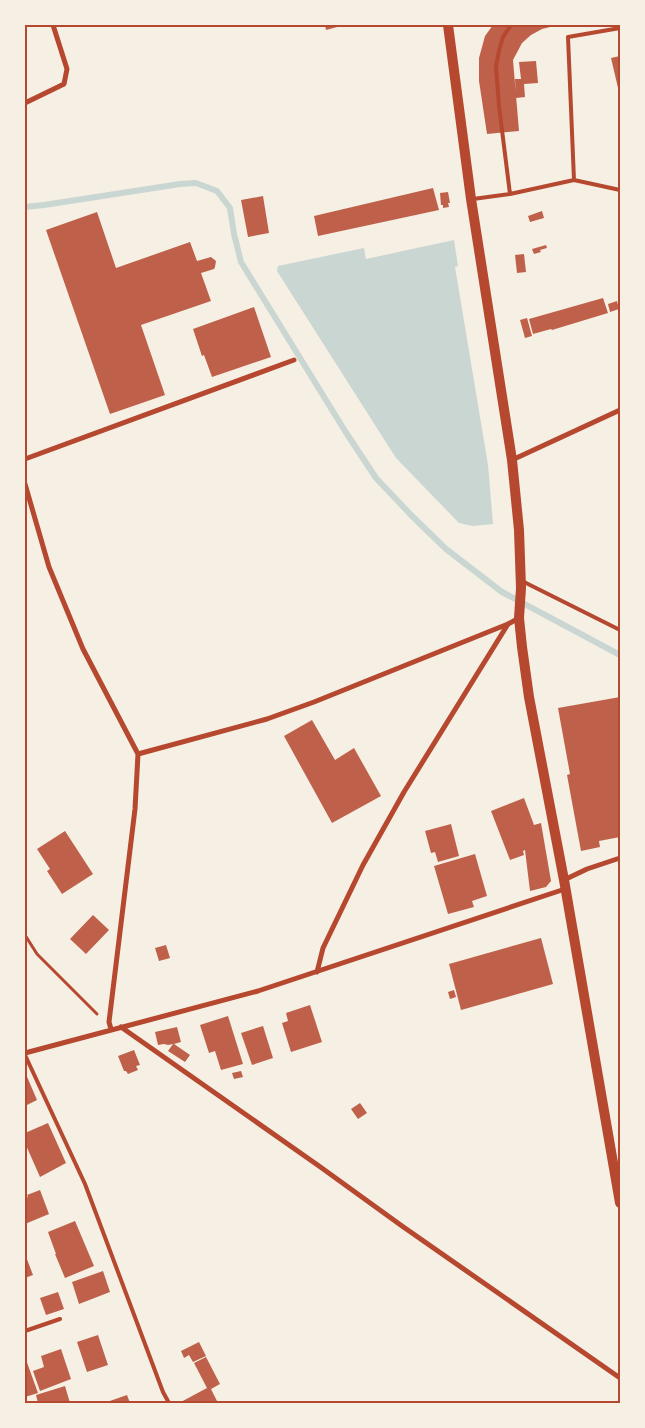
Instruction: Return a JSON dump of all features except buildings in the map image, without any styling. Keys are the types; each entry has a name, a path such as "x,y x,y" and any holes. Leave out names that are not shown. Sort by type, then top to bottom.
{"main road":[{"path":"448,25 471,199 512,460 518,530 519,618 529,697 565,885 620,1203"}],"street":[{"path":"25,103 64,84 67,68 53,25"},
{"path":"25,459 294,360"},
{"path":"512,460 620,410"},
{"path":"25,484 49,566 83,649 138,754 135,810 109,1022 111,1030"},
{"path":"138,754 267,719 314,702 519,618"},
{"path":"318,972 323,948 364,865 404,792 508,624"},
{"path":"25,1054 258,991 318,972 565,885 587,869 620,858"},
{"path":"121,1027 620,1378"}],"lane":[{"path":"510,194 496,66 498,51 503,37 511,25"},
{"path":"574,180 568,37 620,28"},
{"path":"471,199 510,194 574,180 620,190"},
{"path":"520,584 620,630"},
{"path":"25,1054 85,1184 163,1392 169,1403"},
{"path":"25,1331 60,1319"}],"path":[{"path":"25,935 37,954 99,1016 109,1022"}],"shaded area":[{"path":"454,240 458,266 455,267 488,465 493,524 473,526 459,523 396,458 277,271 278,266 364,248 366,259"}],"waterway":[{"path":"25,207 180,184 196,183 217,191 230,208 241,262 376,478 446,549 502,592 620,655"}]}
